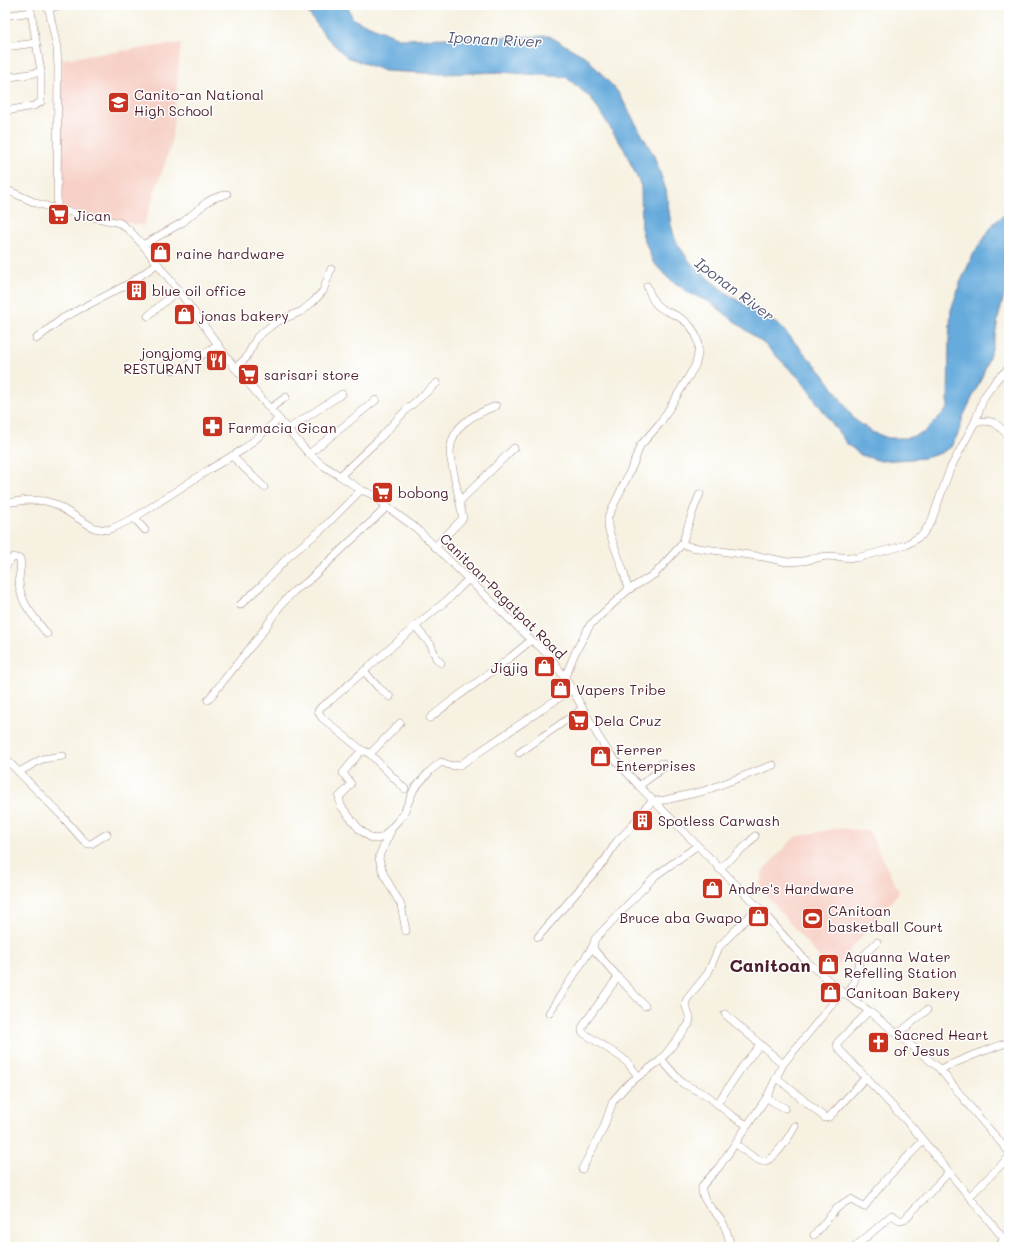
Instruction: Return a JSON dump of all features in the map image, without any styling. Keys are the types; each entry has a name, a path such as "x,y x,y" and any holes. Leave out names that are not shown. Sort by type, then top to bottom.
{"street":[{"path":"57,210 58,68 57,48 48,7 61,5"},
{"path":"5,16 31,9 41,72 42,96 40,104 5,111"},
{"path":"5,47 36,43"},
{"path":"5,78 41,72"},
{"name":"Canitoan-Pagatpat Road","path":"5,189 36,203 57,210 120,223 129,230 143,245 178,290 235,368 309,454 324,466 361,490 374,495 387,507 416,528 468,580 539,646 552,659 565,677 582,709 610,754 639,786 758,907 806,961 844,994 869,1011 940,1069 1009,1152"},
{"path":"143,245 183,222 207,202 227,194"},
{"path":"36,339 63,318 130,283 157,264"},
{"path":"235,368 246,358 257,337 267,328 276,322 302,311 314,301 323,291 331,269"},
{"path":"628,590 624,573 609,531 608,517 633,465 640,446 661,422 695,366 698,356 698,340 692,328 679,317 658,306 653,301 647,286"},
{"path":"148,316 178,290"},
{"path":"167,363 170,368 178,369 194,362 218,344"},
{"path":"682,544 705,549 795,562 831,556 857,558 906,545 922,535 928,526 950,469 975,422 984,397 997,379 1009,368"},
{"path":"340,476 378,440 406,408 437,383"},
{"path":"288,429 342,394"},
{"path":"271,408 286,397"},
{"path":"309,454 376,400"},
{"path":"435,547 463,518 450,455 452,440 458,429 469,419 496,406"},
{"path":"5,503 28,500 45,501 55,504 94,528 107,530 134,518 244,449 279,419"},
{"path":"975,422 990,421 995,423 1009,437"},
{"path":"460,501 514,448"},
{"path":"232,456 264,487"},
{"path":"240,605 263,584 289,556 320,531 361,490"},
{"path":"565,677 578,647 590,625 628,590 650,577 682,544 691,513 700,494"},
{"path":"208,700 261,634 280,606 294,591 308,581 387,507"},
{"path":"134,518 145,530"},
{"path":"5,567 13,557 20,559 20,591 24,603 47,634"},
{"path":"405,789 366,753 322,718 318,711 321,706 331,700 415,626 448,600 459,587 468,580"},
{"path":"415,626 431,645 436,658 441,663"},
{"path":"430,718 448,702 511,658 531,640"},
{"path":"364,671 378,687 390,697"},
{"path":"400,723 343,771 343,774 350,786 339,797 342,808 359,829 371,838 381,838 393,827 403,816 414,789 430,771 441,762 452,766 460,765 572,689"},
{"path":"520,753 582,709"},
{"path":"19,772 42,759 63,756"},
{"path":"5,758 88,844 95,842 107,834"},
{"path":"639,786 663,768 662,764"},
{"path":"538,937 605,860 617,841 653,801 665,800 704,791 773,765"},
{"path":"393,827 379,859 384,875 401,905 406,931"},
{"path":"719,868 755,836"},
{"path":"549,1012 593,946 599,933 655,876 697,846"},
{"path":"582,1169 603,1129 613,1101 628,1084 662,1059 689,1024 690,1021 685,1004 686,1002 708,973 720,947 758,907"},
{"path":"731,1247 723,1223 704,1198 702,1186 719,1167 766,1097 783,1064 854,982 860,959 877,942"},
{"path":"593,946 599,956 645,1006"},
{"path":"618,977 586,1021 582,1028 582,1032 621,1057 638,1076"},
{"path":"898,1034 927,1010"},
{"path":"869,1011 837,1044 838,1048 923,1141 1004,1239 998,1247"},
{"path":"725,1014 783,1064"},
{"path":"940,1069 1009,1042"},
{"path":"718,1104 745,1063 760,1044"},
{"path":"662,1059 682,1083 708,1096 732,1116 747,1125"},
{"path":"776,1077 825,1118 829,1117 834,1112 866,1077"},
{"path":"766,1097 785,1108"},
{"path":"735,1143 754,1158 762,1162 767,1161 770,1160 780,1149 795,1126"},
{"path":"814,1235 837,1207 844,1202 851,1199 864,1207 887,1178 923,1141"},
{"path":"969,1196 1009,1157"},
{"path":"855,1247 892,1215 901,1221 904,1220 949,1172"}],"shaded area":[{"name":"Canito-an National High School","path":"181,43 171,146 143,226 58,207 62,59"},
{"path":"838,828 869,831 899,892 832,972 759,887 763,871 795,837"}],"water":[{"name":"Iponan River","path":"303,5 347,5 353,19 401,39 549,36 586,57 618,92 654,156 666,190 671,225 676,242 690,262 729,295 780,326 824,375 854,419 872,432 888,438 907,438 923,433 946,410 948,406 951,310 960,283 974,253 994,223 1009,211 1009,276 993,346 982,377 951,447 941,453 925,458 881,461 861,455 847,444 801,380 764,344 710,302 689,293 669,279 653,262 642,233 641,186 624,149 591,98 566,77 501,72 444,74 385,71 347,57 325,36"}],"place":[{"name":"Canito-an National High School","path":"118,102"},
{"name":"Jican","path":"58,215"},
{"name":"raine hardware","path":"161,253"},
{"name":"blue oil office","path":"137,290"},
{"name":"jonas bakery","path":"185,315"},
{"name":"jongjomg RESTURANT","path":"217,360"},
{"name":"sarisari store","path":"249,374"},
{"name":"Farmacia Gican","path":"212,427"},
{"name":"bobong","path":"382,492"},
{"name":"Jigjig","path":"544,667"},
{"name":"Vapers Tribe","path":"560,689"},
{"name":"Dela Cruz","path":"579,720"},
{"name":"Ferrer Enterprises","path":"600,757"},
{"name":"Spotless Carwash","path":"642,820"},
{"name":"Andre's Hardware","path":"712,888"},
{"name":"Bruce aba Gwapo","path":"758,917"},
{"name":"CAnitoan basketball Court","path":"813,918"},
{"name":"Aquanna Water Refelling Station","path":"829,964"},
{"name":"Canitoan Bakery","path":"830,992"},
{"name":"Sacred Heart of Jesus","path":"878,1042"}],"district":[{"name":"Canitoan","path":"770,965"}]}
